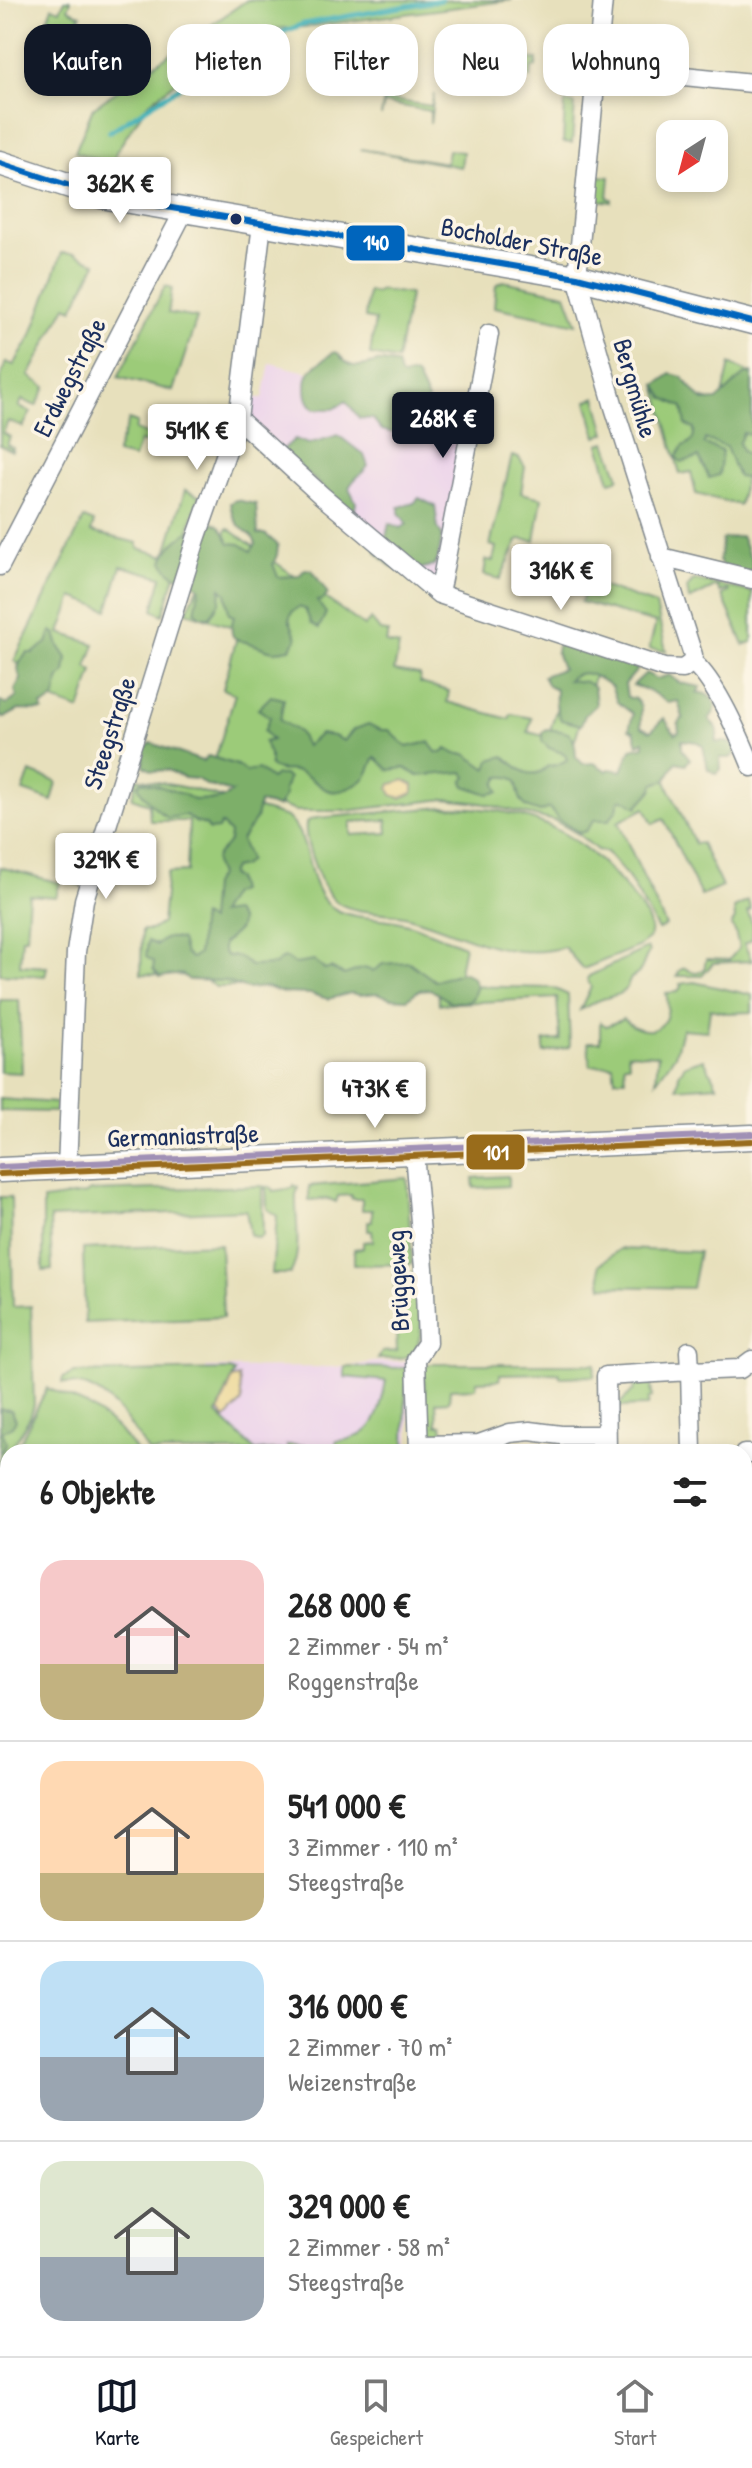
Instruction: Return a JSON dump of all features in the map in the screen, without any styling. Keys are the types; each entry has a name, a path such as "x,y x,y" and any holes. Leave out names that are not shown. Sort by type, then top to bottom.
{"main road":[{"name":"Bocholder Straße","path":"0,163 101,196 577,277 752,322"},
{"name":"Germaniastraße","path":"0,1170 752,1137"}],"street":[{"name":"Bergmühle","path":"601,24 603,0"},
{"path":"689,76 752,83"},
{"name":"Bergmühle","path":"594,96 577,277 614,407 693,655 692,662 703,671 752,767"},
{"name":"Erdwegstraße","path":"0,566 184,211"},
{"name":"Steegstraße","path":"67,1168 70,1046 79,926 92,874 196,539 238,419 262,224"},
{"path":"439,594 489,334"},
{"path":"238,419 321,495 439,594 664,668 683,669 692,662"},
{"path":"661,557 752,579"},
{"name":"Brüggeweg","path":"414,1153 427,1343 416,1359 419,1444"},
{"path":"689,1351 692,1444"},
{"path":"479,1444 510,1433 530,1431 606,1443 606,1376 740,1369 752,1360"}],"shaded area":[{"path":"270,363 471,412 437,586 330,495 244,413 251,398 263,398"},
{"path":"409,1361 409,1444 203,1444 206,1368 345,1367"}],"green space":[{"path":"65,0 71,0 68,9 81,15 76,24 46,24 52,7 60,10"},
{"path":"247,0 512,0 328,24 306,24 305,27 290,28 290,24 213,24"},
{"path":"167,56 167,89 147,105 116,152 113,165 75,152 93,108 110,96 151,96 151,67"},
{"path":"527,59 537,60 531,78 527,78"},
{"path":"434,94 430,123 430,111 384,103 381,116 384,96 385,99 431,106"},
{"path":"565,102 575,104 572,143 563,142"},
{"path":"360,149 446,163 448,150 463,152 461,167"},
{"path":"598,176 610,177 608,198 612,202 596,200"},
{"path":"62,253 74,253 96,263 73,309 66,306 29,376 46,387 36,406 22,400 19,407 31,412 23,427 8,421 3,433 10,437 7,445 13,448 12,451 0,445 0,380 6,362 14,365 31,337"},
{"path":"503,281 566,294 577,324 494,307 496,285"},
{"path":"165,286 172,288 168,313 197,318 173,391 118,377"},
{"path":"380,290 410,294 397,360 370,355 375,320 365,318 368,291 375,293"},
{"path":"333,352 351,365 397,364 403,377 416,375 428,400 420,417 409,422 398,434 382,430 373,419 359,418 346,401 334,409 315,409 306,390 308,374"},
{"path":"730,364 752,374 752,444 739,505 696,494 691,472 680,474 656,385 721,404"},
{"path":"752,373 752,435 743,433 739,443 742,451 752,457 752,475 738,477 726,447 705,439 704,444 722,451 719,475 709,478 699,457 682,462 676,458 683,446 692,440 694,429 686,425 683,407 664,398 656,385 671,374 682,377 703,401 717,400 744,375"},
{"path":"596,397 606,433 597,437 587,401"},
{"path":"129,420 137,423 135,430 165,441 161,448 140,441 134,458 116,454"},
{"path":"338,435 364,455 368,466 349,488 356,502 354,514 281,451 295,439 308,444"},
{"path":"606,442 619,477 610,482 599,444"},
{"path":"512,456 519,458 525,467 521,493 542,498 535,541 519,539 500,579 484,575 486,560 493,561 496,547 490,545"},
{"path":"185,490 199,496 163,615 153,610 162,577 121,566 108,610 73,597 60,633 95,644 87,667 93,671 80,710 45,697 26,669 14,661 84,518 94,522 91,532 138,543 138,548 165,556"},
{"path":"419,498 435,506 442,535 438,558 432,566 398,570 376,552 376,546 386,537 389,523 401,528 407,524 399,513 399,507 414,503"},
{"path":"236,500 256,504 258,534 265,534 278,545 273,564 278,577 299,576 305,569 312,570 328,594 317,601 326,613 319,628 311,623 305,609 299,607 292,612 289,619 297,638 290,649 270,650 233,636 234,616 229,614 226,593 221,588 220,601 210,617 202,617 195,611 200,587 174,574 163,561 177,540 211,521 220,526 230,543 240,544 251,551 256,544 238,524 232,511 230,503"},
{"path":"228,528 364,626 371,619 380,631 388,632 386,643 399,646 394,671 420,675 420,683 449,691 447,702 509,719 511,714 532,718 528,732 548,737 571,661 597,667 566,769 663,775 695,844 701,843 722,887 701,896 664,819 653,824 645,808 618,822 666,926 658,930 628,877 606,852 597,850 555,821 481,803 445,799 346,811 296,811 142,759 144,745 213,766 235,694 223,689 239,629 186,612"},
{"path":"741,536 752,557 752,574 725,571 719,561 722,539"},
{"path":"694,580 752,592 752,642 744,645 722,595 728,590 720,592 717,586 689,600 687,588"},
{"path":"590,582 656,605 666,651 649,649 656,623 581,602"},
{"path":"51,631 55,633 67,658 65,673 58,680 55,697 42,706 43,711 19,710 4,718 0,716 0,701 6,705 17,697 15,690 21,679 18,671 20,662 27,653 33,653 47,643"},
{"path":"565,641 638,669 625,684 627,697 635,699 641,706 641,727 651,731 664,718 675,734 679,732 678,723 683,718 678,701 668,703 650,691 633,685 646,673 657,679 669,675 680,683 701,687 697,693 707,695 715,703 715,710 709,719 718,731 716,742 736,746 735,754 730,758 720,758 721,769 716,774 708,769 703,746 682,740 682,749 690,759 686,764 676,762 666,780 654,784 637,807 626,800 619,800 609,820 594,820 586,831 580,833 559,820 549,808 541,812 527,807 513,778 500,777 496,784 499,792 488,794 465,786 463,782 467,777 463,772 418,776 405,768 389,770 375,757 367,775 360,782 343,790 332,791 299,772 270,766 264,742 272,740 264,731 270,717 258,709 271,696 284,699 280,720 299,732 306,746 320,734 344,741 353,730 368,724 389,730 407,747 429,742 436,752 442,753 447,749 456,754 466,754 487,769 490,760 504,756 525,772 536,773 567,760 565,754 549,748 542,741 542,733 546,729 570,734 576,757 583,764 594,763 607,771 622,771 631,749 644,746 644,741 638,744 634,731 629,729 633,714 617,702 611,686 590,674 574,676 568,680 586,682 594,687 596,705 585,715 581,725 559,717 556,690 548,686 543,676 562,669 556,652 557,646"},
{"path":"151,743 203,761 208,756 237,765 246,772 258,769 271,779 284,775 288,779 285,795 278,807 259,803 256,819 241,840 249,860 243,866 233,868 230,875 236,879 239,891 231,894 219,914 234,912 240,921 239,929 223,944 223,952 227,956 239,957 251,966 275,965 287,958 295,964 314,961 325,970 331,968 344,975 364,968 373,971 383,964 409,962 435,981 463,972 472,977 477,986 472,999 451,1002 430,989 419,990 407,999 377,993 351,993 328,999 311,994 283,993 266,987 247,989 224,981 189,980 182,974 160,977 153,969 154,962 146,957 148,941 157,945 168,938 181,940 185,954 191,958 198,954 202,916 209,921 212,885 219,875 215,859 229,842 230,833 221,824 218,829 209,830 206,825 186,815 168,818 147,799 138,785 142,781 194,800 217,800 232,792 168,770 153,771 144,766 143,750"},
{"path":"30,772 57,782 52,801 23,791"},
{"path":"137,778 192,789 287,817 300,835 318,890 331,907 349,915 408,924 464,946 456,986 553,988 568,995 570,1047 544,1053 544,1041 560,1040 557,998 439,1004 437,986 216,987 200,976 141,974 142,930 151,930 162,923 167,873 187,872 189,821 150,821 149,804 132,798"},
{"path":"444,807 501,811 526,817 550,826 592,853 646,915 650,927 649,938 640,946 583,969 564,947 542,951 502,948 404,916 345,907 332,898 326,889 310,851 307,821","holes":["387,820 388,833 351,835 351,822"]},
{"path":"79,855 89,859 81,886 71,882"},
{"path":"0,867 60,883 56,897 29,895 26,937 22,937 20,965 47,967 45,976 0,974"},
{"path":"748,901 752,940 744,944 752,961 713,963 702,976 677,976 685,968 694,973 701,972 706,959 729,960 739,948 731,926 735,919 734,908"},
{"path":"647,948 649,952 641,970 631,978 624,990 580,1010 591,987 587,979 589,976"},
{"path":"694,982 752,995 752,1012 728,1013 710,1009 707,1031 682,1029 675,1055 656,1081 658,1055 628,1053 629,1064 624,1064 625,1079 615,1079 613,1065 590,1066 588,1042 600,1042 600,1022 606,1026 623,1019 642,1030 658,1028 667,1015 666,993 678,992 680,984"},
{"path":"0,1000 19,1000 22,1073 0,1072"},
{"path":"704,1059 717,1085 677,1088 679,1074 685,1065"},
{"path":"0,1099 56,1103 55,1112 0,1111"},
{"path":"508,1176 508,1186 474,1188 473,1178"},
{"path":"407,1178 412,1264 354,1265 354,1249 363,1248 363,1242 373,1241 372,1231 368,1231 372,1210 362,1210 362,1199 352,1199 351,1195 338,1196 336,1202 329,1199 309,1200 309,1186"},
{"path":"294,1185 298,1188 297,1246 290,1274 272,1274 277,1216 267,1209 266,1189 262,1189 263,1235 258,1238 250,1235 246,1210 50,1218 52,1270 43,1271 43,1200 90,1191 261,1186 273,1191 294,1188"},
{"path":"0,1197 11,1197 13,1307 31,1306 34,1405 14,1444 0,1444"},
{"path":"220,1244 223,1317 85,1323 83,1249"},
{"path":"620,1249 699,1252 692,1288 602,1286 599,1265"},
{"path":"394,1272 419,1273 422,1317 419,1340 416,1349 407,1357 378,1359 382,1352 397,1351"},
{"path":"429,1364 595,1364 594,1376 500,1374 500,1380 477,1381 476,1388 450,1389 449,1401 436,1402 437,1425 442,1425 445,1442 434,1441 425,1434 424,1368"},
{"path":"345,1367 406,1368 405,1444 336,1444 336,1441 368,1430 378,1414 386,1381 345,1377"},
{"path":"235,1372 217,1414 249,1444 143,1444 106,1398 84,1386 62,1383 63,1378 74,1373"},
{"path":"635,1384 651,1384 652,1398 649,1398 648,1406 616,1407 634,1390"},
{"path":"47,1388 87,1405 119,1430 130,1444 19,1444"},
{"path":"0,1409 11,1410 16,1420 2,1432 6,1443 0,1444"}],"sand":[{"path":"405,780 413,785 413,793 400,798 392,795 389,789 391,784"},
{"path":"239,1377 242,1402 225,1420 219,1411 232,1379"}],"waterway":[{"path":"109,132 221,60 303,24 441,0"}],"transit line":[{"name":"140","path":"0,163 101,196 577,277 752,322"},
{"path":"0,1167 752,1134"},
{"name":"101","path":"0,1174 752,1141"}]}
